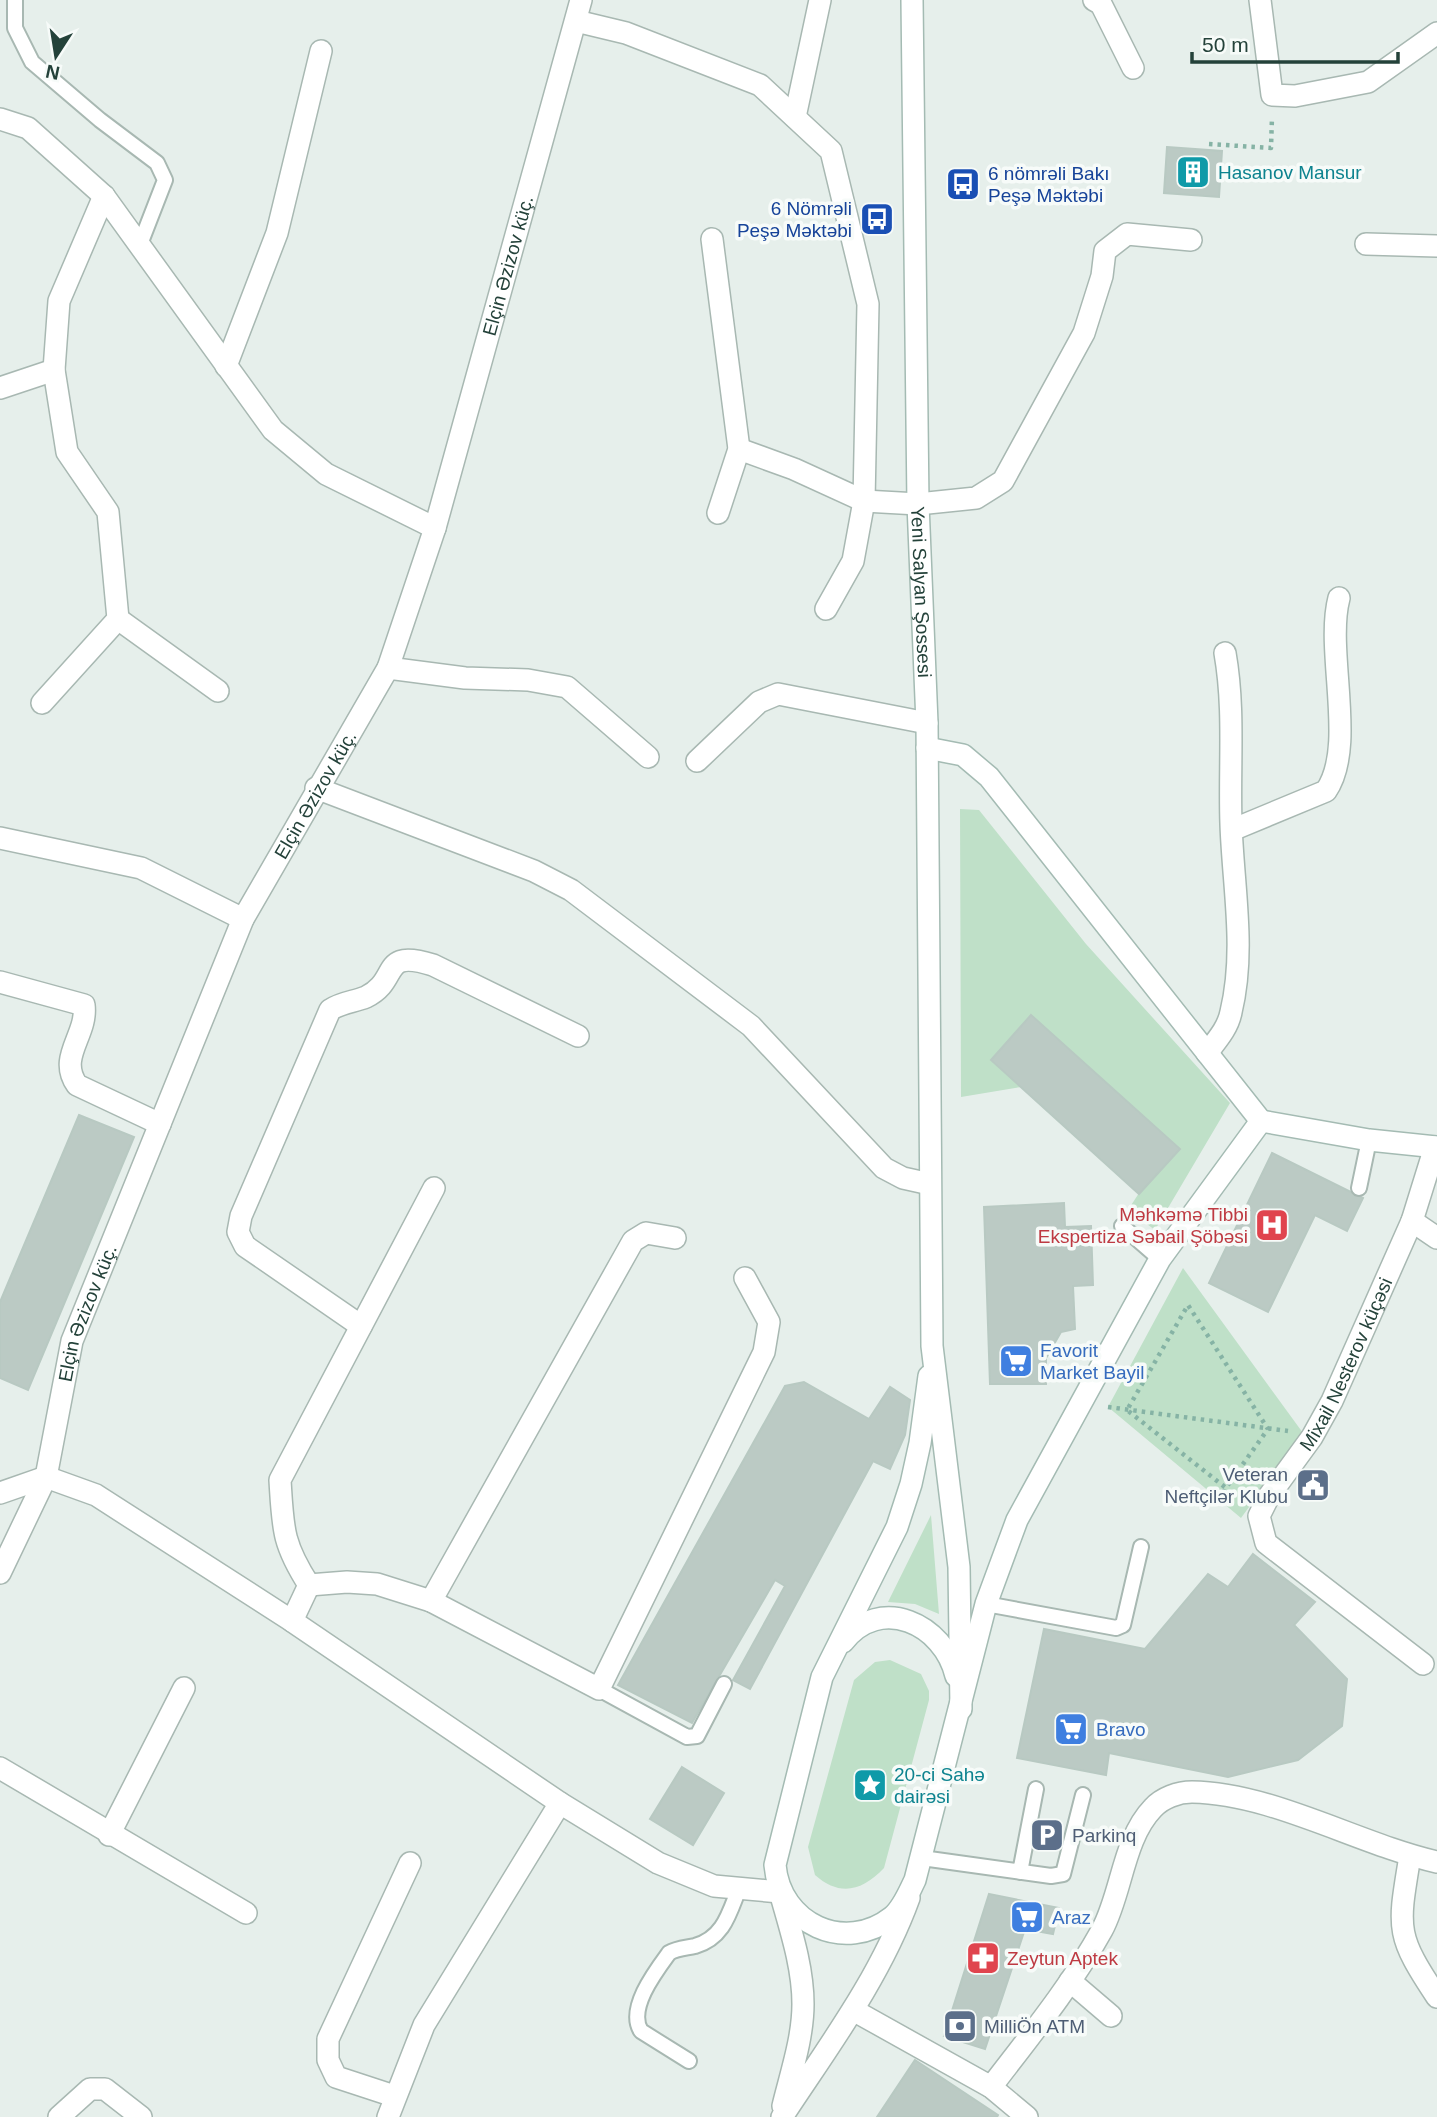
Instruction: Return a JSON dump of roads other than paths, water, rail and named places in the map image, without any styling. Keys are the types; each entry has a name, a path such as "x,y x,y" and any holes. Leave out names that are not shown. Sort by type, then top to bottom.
{"street":[{"path":"795,117 820,0"},
{"name":"Yeni Salyan Şossesi","path":"912,0 918,504 927,723 932,1346"},
{"path":"1094,0 1101,4 1133,68"},
{"path":"1260,0 1272,95 1295,96 1368,82 1437,33"},
{"path":"578,10 626,33 760,85 831,151 868,304 864,501 853,561 826,609"},
{"name":"Elçin Əzizov küç.","path":"0,1573 46,1477 72,1341 243,919 316,788 388,668 435,528 578,10"},
{"path":"226,366 277,233 321,51"},
{"path":"0,118 28,128 104,197 273,430 326,474 435,528"},
{"path":"104,197 59,301 54,370 67,452 107,512 118,619 218,691"},
{"path":"740,449 794,469 864,501 918,504 976,498 1003,481 1084,333 1102,276 1105,251 1127,234 1191,240"},
{"path":"712,239 740,449 718,513"},
{"path":"1366,244 1437,246"},
{"path":"0,388 54,370"},
{"path":"1232,830 1326,791 1334,780 1339,700 1335,615 1339,598"},
{"path":"41,703 118,619"},
{"path":"1207,1053 1222,1034 1231,1013 1239,940 1232,830 1233,713 1225,653"},
{"path":"388,668 465,678 528,680 567,687 648,757"},
{"path":"697,761 760,702 778,694 927,723"},
{"path":"927,748 963,755 989,777 1261,1121 1369,1140 1436,1147"},
{"path":"316,788 534,871 571,890 751,1026 884,1168 903,1178 930,1184"},
{"path":"0,838 141,868 243,919"},
{"path":"361,1326 245,1246 238,1232 241,1216 330,1010 341,1003 367,996 397,962 409,958 433,965 578,1036"},
{"path":"0,982 84,1005 86,1017 68,1061 70,1075 77,1085 160,1124"},
{"path":"781,2117 853,2010 886,1952 915,1880 986,1604 1017,1520 1160,1259 1261,1121"},
{"name":"Mixail Nesterov küçəsi","path":"1423,1664 1266,1543 1259,1516 1269,1496 1312,1437 1332,1401 1412,1221 1436,1147"},
{"path":"309,1585 289,1554 283,1525 280,1480 434,1188"},
{"path":"1412,1221 1437,1238"},
{"path":"431,1601 634,1241 646,1233 675,1238"},
{"path":"309,1585 347,1582 377,1584 431,1601 599,1689 764,1352 769,1322 746,1278"},
{"path":"781,2117 803,2004 798,1964 775,1865 822,1677 870,1585 901,1516 920,1443 932,1346"},
{"path":"932,1346 959,1567 961,1709"},
{"path":"0,1493 46,1477 96,1495 292,1621 560,1803 677,1873 738,1891 780,1892"},
{"path":"292,1621 309,1585"},
{"path":"830,1659 848,1636 866,1625 886,1619 908,1621 927,1628 949,1655 956,1673 961,1709"},
{"path":"110,1835 184,1688"},
{"path":"0,1768 246,1913"},
{"path":"992,2087 1070,1981 1102,1929 1117,1897 1129,1854 1143,1823 1153,1807 1171,1795 1202,1793 1270,1807 1410,1856 1437,1862"},
{"path":"410,1863 328,2039 328,2060 336,2077 391,2107 424,2025 560,1803"},
{"path":"1410,1856 1400,1915 1403,1940 1437,1997"},
{"path":"780,1892 799,1917 817,1927 835,1933 855,1933 876,1927 893,1916 915,1880"},
{"path":"1070,1981 1111,2016"},
{"path":"853,2010 992,2087 1027,2117"},
{"path":"59,2117 90,2089 105,2089 141,2117"}],"lane":[{"path":"15,0 15,28 32,62 100,120 157,163 165,180 139,247"},
{"path":"1359,1188 1369,1140"},
{"path":"1122,1226 1160,1259"},
{"path":"986,1604 1116,1629 1123,1625 1141,1547"},
{"path":"599,1689 687,1737 696,1737 703,1729 724,1685"},
{"path":"1020,1872 1036,1789"},
{"path":"922,1858 1051,1876 1063,1874 1083,1795"},
{"path":"689,2061 641,2031 637,2023 637,2011 669,1954 706,1942 717,1935 726,1922 738,1891"}],"place":[{"name":"Hasanov Mansur","path":"1193,172"},
{"name":"6 nömrəli Bakı Peşə Məktəbi","path":"963,184"},
{"name":"6 Nömrəli Peşə Məktəbi","path":"877,219"},
{"name":"Məhkəmə Tibbi Ekspertiza Səbail Şöbəsi","path":"1272,1225"},
{"name":"Favorit Market Bayil","path":"1016,1361"},
{"name":"Veteran Neftçilər Klubu","path":"1313,1485"},
{"name":"Bravo","path":"1071,1729"},
{"name":"20-ci Sahə dairəsi","path":"870,1785"},
{"name":"Parkinq","path":"1047,1835"},
{"name":"Araz","path":"1027,1917"},
{"name":"Zeytun Aptek","path":"983,1958"},
{"name":"MilliÖn ATM","path":"960,2026"}]}
